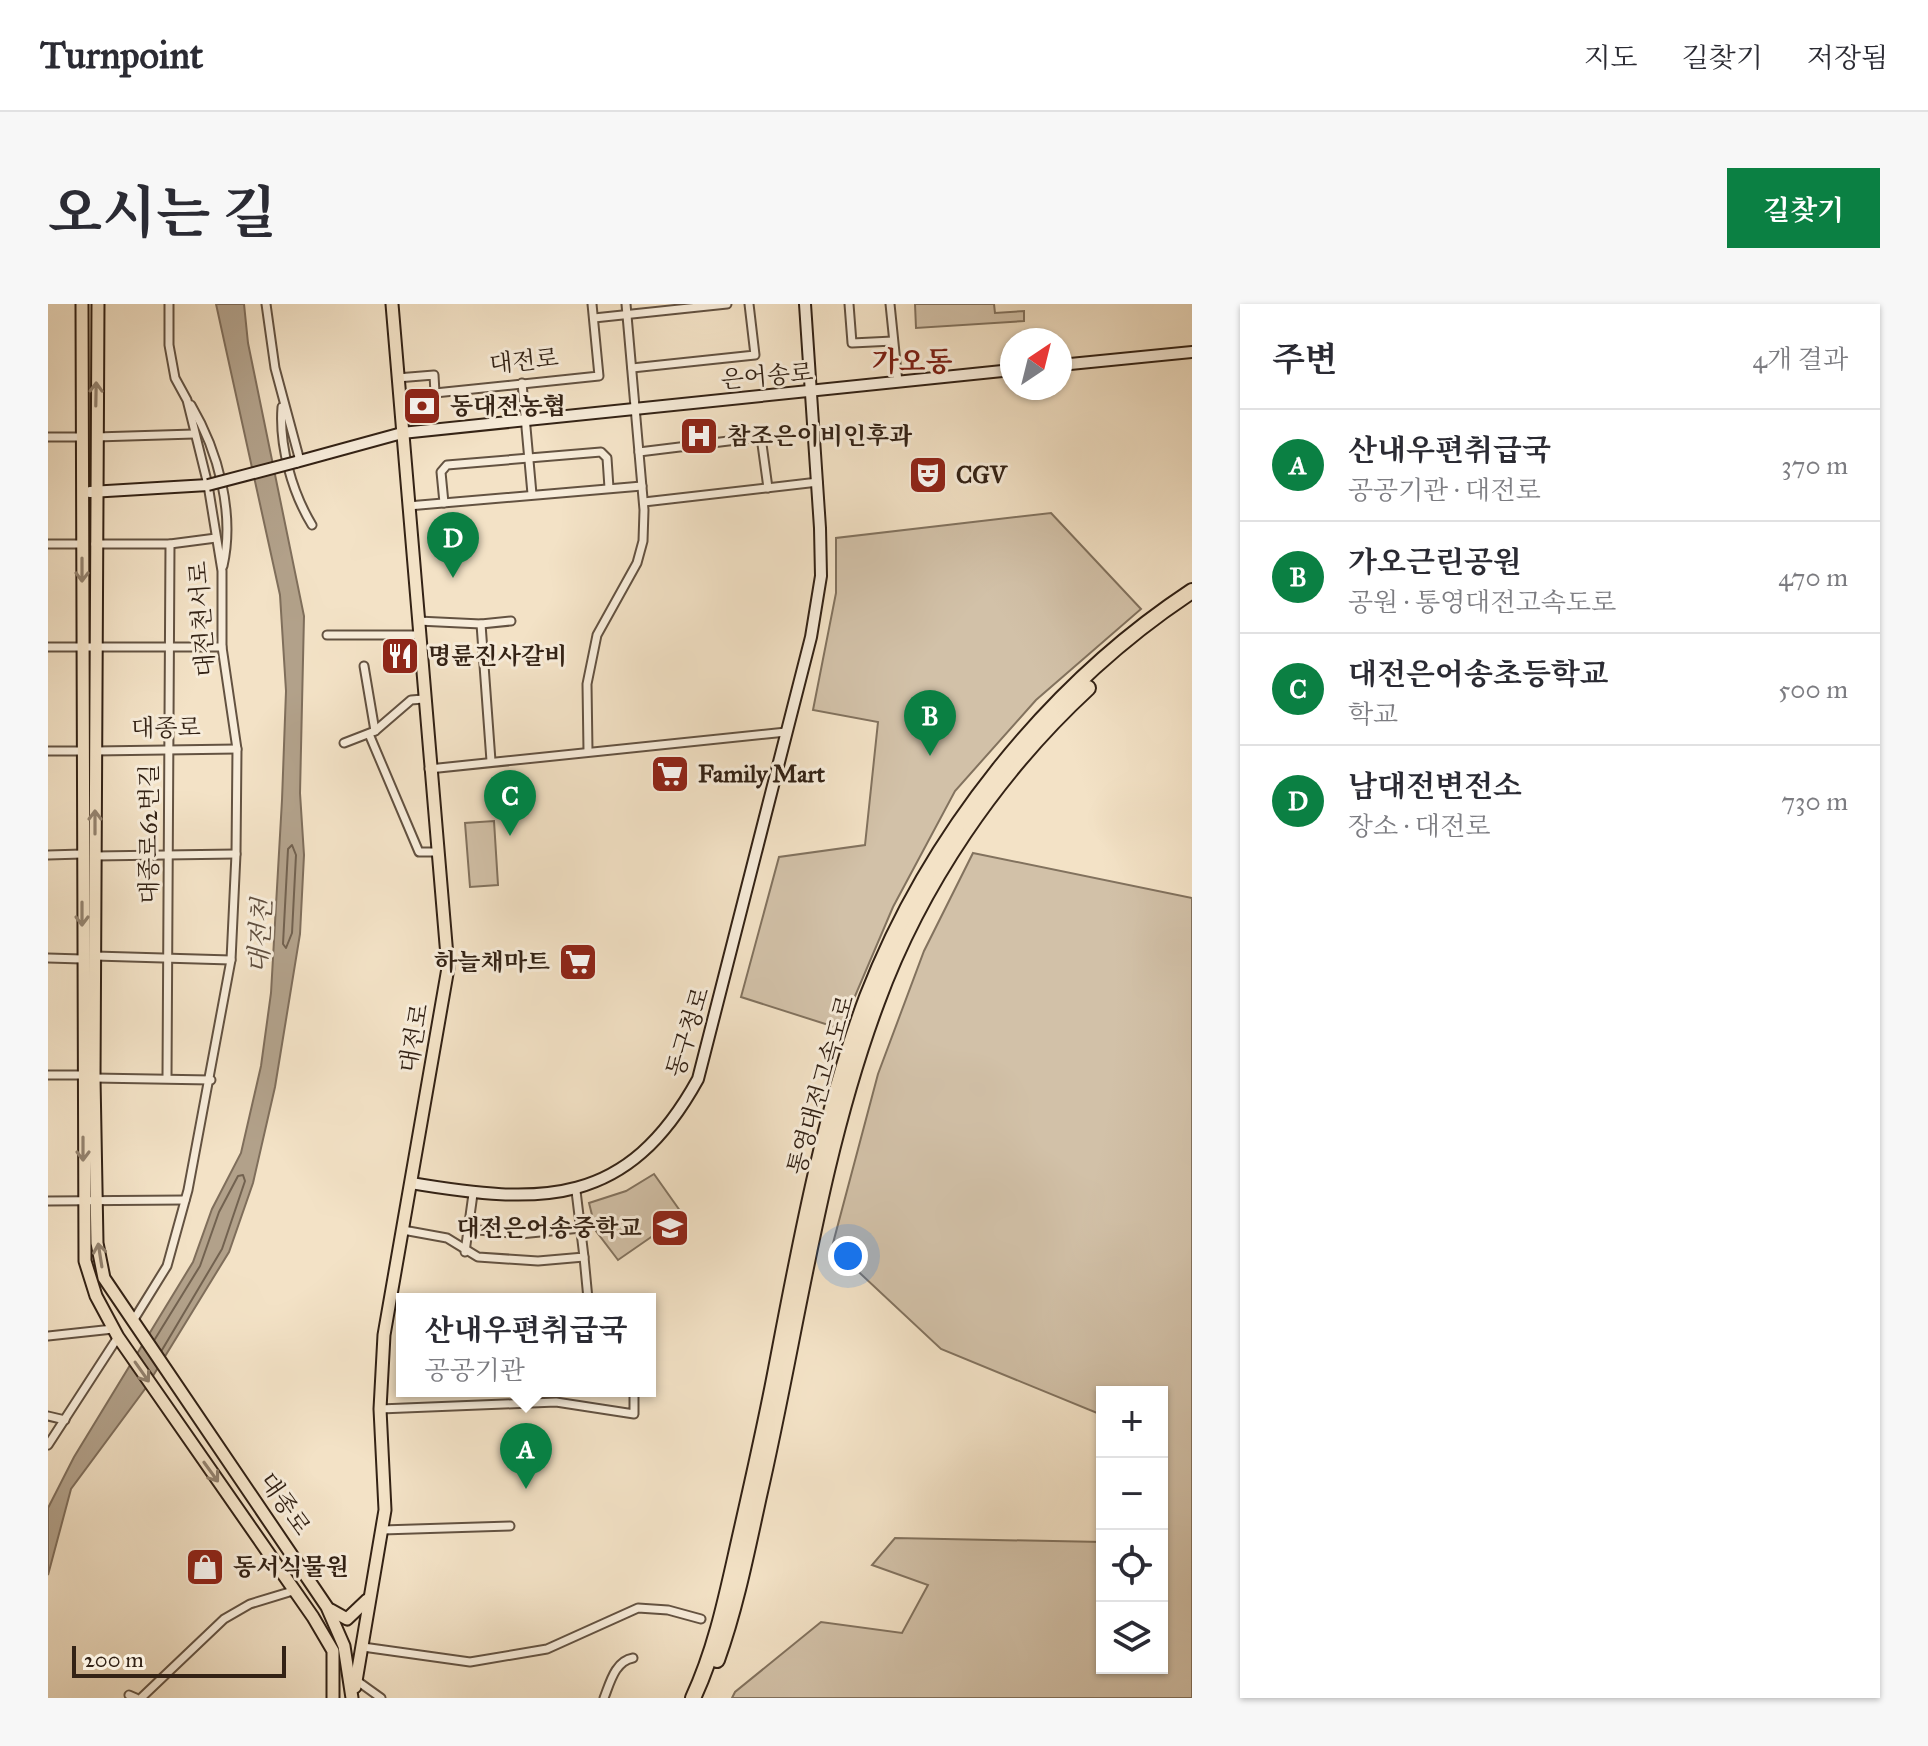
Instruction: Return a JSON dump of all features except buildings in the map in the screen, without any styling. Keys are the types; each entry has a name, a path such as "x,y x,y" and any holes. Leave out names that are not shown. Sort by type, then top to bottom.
{"highway":[{"name":"통영대전고속도로","path":"703,1698 729,1608 847,1096 877,1001 907,934 952,850 1010,772 1077,699 1192,591"},
{"name":"통영대전고속도로","path":"1164,615 1192,601"},
{"name":"통영대전고속도로","path":"693,1698 719,1639"}],"main road":[{"name":"대종로","path":"82,304 89,437 88,544 82,646 82,959 97,1243 104,1278 132,1324 327,1607 338,1649"},
{"name":"대종로","path":"89,437 98,304"},
{"name":"대전로","path":"353,1696 363,1647 367,1599 382,1530 386,1485 380,1409 384,1335 448,968 392,304"},
{"name":"동구청로","path":"411,1183 473,1194 537,1196 576,1191 614,1171 651,1145 676,1118 698,1079 811,637 821,576 818,482 805,304"},
{"path":"1072,364 1192,352"},
{"name":"은어송로","path":"208,485 402,433 1000,371"},
{"path":"89,492 208,485"},
{"name":"대종로","path":"88,544 96,647 95,956 83,1201 85,1261 96,1296 116,1333 338,1649"},
{"path":"327,1607 338,1617 347,1619 367,1599"},
{"path":"333,1698 338,1649 365,1619"},
{"path":"338,1649 353,1696"}],"street":[{"name":"대전천서로","path":"132,1324 167,1266 185,1200 211,1080 231,960 236,854 237,749 222,647 222,571 208,485 187,400 175,378 169,345 169,304"},
{"path":"266,304 282,401 298,461"},
{"name":"대전로","path":"397,378 434,375 435,393 599,376 592,304"},
{"path":"588,751 587,684 597,635 642,548 644,502 626,304"},
{"path":"594,318 675,307 727,304"},
{"path":"632,368 755,355 749,304"},
{"path":"849,304 852,343 893,341"},
{"path":"890,304 898,382"},
{"path":"522,383 532,494"},
{"path":"187,400 208,438 222,488 226,527 222,571"},
{"path":"282,401 281,420 291,477 297,498 312,525"},
{"path":"48,437 194,434"},
{"path":"639,452 761,437 768,488"},
{"path":"444,503 443,467 528,457 601,452 607,458 609,488"},
{"path":"644,502 818,482"},
{"path":"408,506 642,486"},
{"path":"48,544 170,544 216,538"},
{"name":"대종로62번길","path":"167,1078 170,544"},
{"path":"418,621 481,624 511,621"},
{"path":"481,624 491,761"},
{"path":"327,635 419,635"},
{"path":"48,647 222,647"},
{"path":"364,666 372,732 419,852 437,852"},
{"path":"344,743 372,732 411,700 423,699"},
{"path":"429,769 786,732"},
{"name":"대종로","path":"95,751 237,749"},
{"path":"48,751 81,751"},
{"path":"48,855 82,854"},
{"path":"95,856 236,854"},
{"path":"95,956 231,960"},
{"path":"48,958 82,959"},
{"path":"48,1075 211,1080"},
{"path":"576,1191 587,1293"},
{"path":"465,1252 473,1194"},
{"path":"48,1201 185,1200"},
{"path":"468,1229 520,1234 581,1228"},
{"path":"403,1230 447,1238 465,1252 478,1257 538,1261 584,1257"},
{"path":"48,1336 116,1333"},
{"path":"48,1445 116,1333"},
{"path":"380,1409 556,1402 634,1414 634,1397"},
{"path":"48,1416 65,1420"},
{"path":"382,1530 510,1526"},
{"path":"136,1697 224,1619 250,1604 296,1590"},
{"path":"363,1647 470,1662 547,1649 638,1608 668,1610 701,1619"},
{"path":"604,1698 617,1668 625,1660 633,1658"},
{"path":"356,1680 381,1698"}],"shaded area":[{"path":"915,304 994,304 995,313 1024,311 1024,321 916,328"},
{"path":"1051,513 1141,609 1036,700 955,791 893,907 841,1029 741,997 779,857 865,845 878,722 813,710 836,593 836,538"},
{"path":"494,821 498,885 470,887 465,823"},
{"path":"973,853 1192,898 1192,1698 732,1698 735,1692 821,1622 902,1633 928,1585 872,1565 895,1538 1096,1542 1096,1674 1168,1674 1168,1386 1096,1386 1096,1413 941,1349 832,1247 878,1074 924,951"},
{"path":"654,1174 683,1215 618,1260 596,1231 589,1203 626,1191"}],"water":[{"path":"216,304 244,304 248,343 304,616 300,793 304,855 300,934 275,1087 253,1183 229,1252 145,1389 71,1489 48,1575 48,1508 74,1457 193,1262 212,1209 241,1153 261,1066 271,993 286,691 280,595"}],"place":[{"name":"동대전농협","path":"422,406"},
{"name":"참조은이비인후과","path":"699,436"},
{"name":"CGV","path":"928,475"},
{"name":"남대전변전소","path":"453,578"},
{"name":"명륜진사갈비","path":"400,656"},
{"name":"가오근린공원","path":"930,756"},
{"name":"Family Mart","path":"670,774"},
{"name":"대전은어송초등학교","path":"510,836"},
{"name":"하늘채마트","path":"578,962"},
{"name":"대전은어송중학교","path":"670,1228"},
{"name":"산내우편취급국","path":"526,1489"},
{"name":"동서식물원","path":"205,1567"}],"district":[{"name":"가오동","path":"912,361"}],"water label":[{"name":"대전천","path":"260,936"}]}
